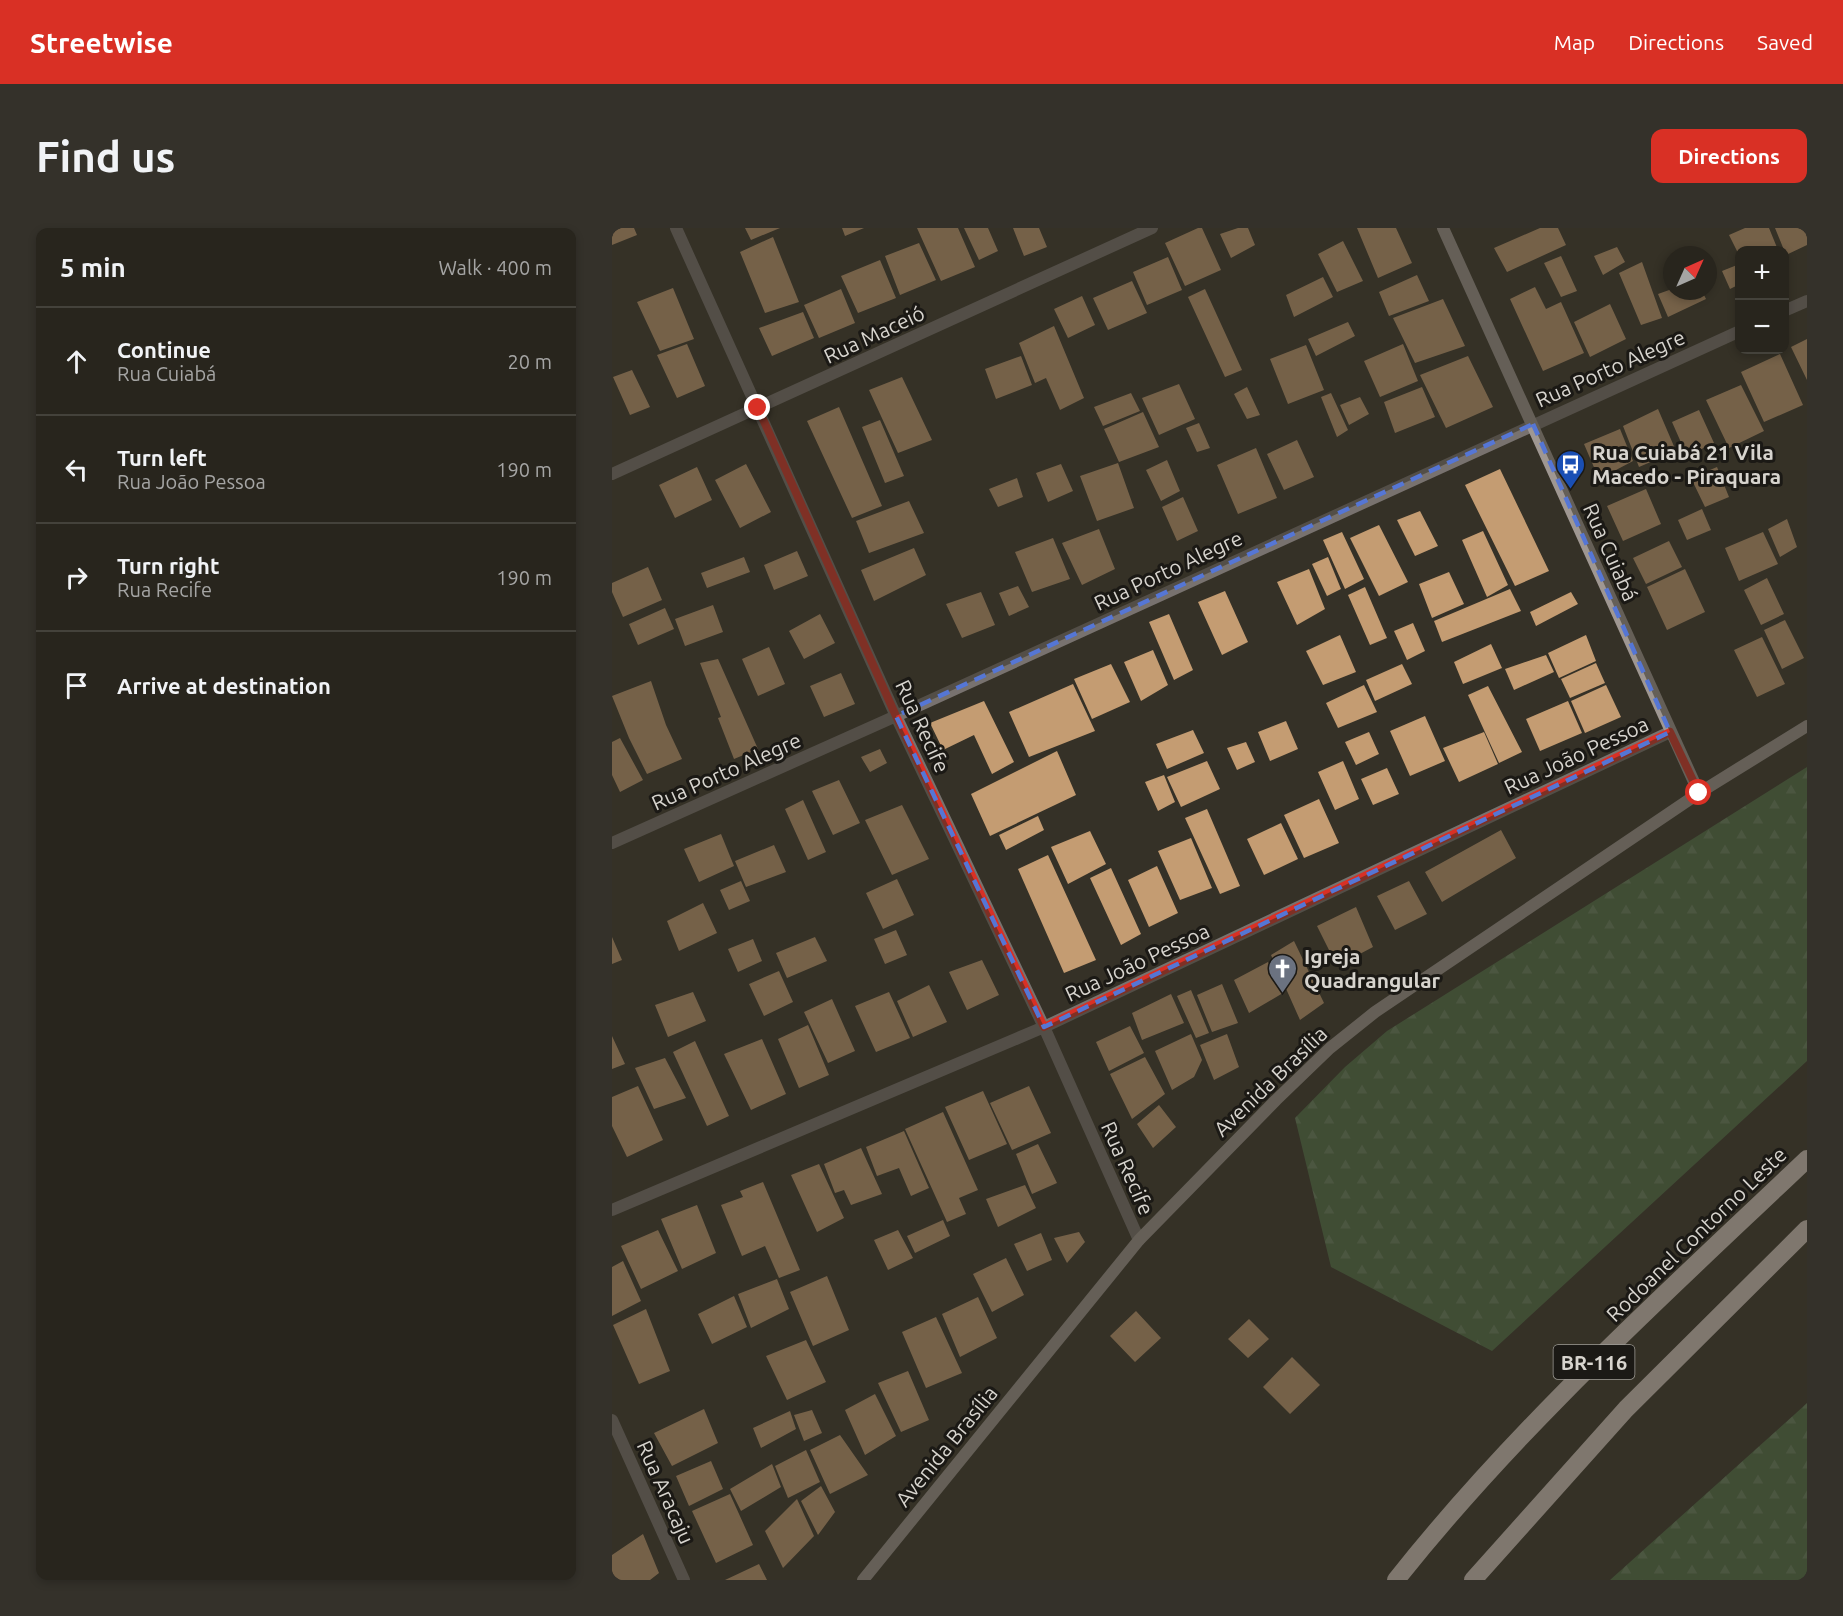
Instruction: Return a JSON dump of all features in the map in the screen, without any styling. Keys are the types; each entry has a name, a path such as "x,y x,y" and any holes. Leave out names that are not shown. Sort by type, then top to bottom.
{"highway":[{"name":"Rodoanel Contorno Leste","path":"1396,1580 1441,1524 1590,1366 1807,1159"},
{"name":"BR-116","path":"1473,1580 1626,1409 1807,1229"}],"street":[{"name":"Rua Recife","path":"676,228 896,716 1044,1027 1138,1240"},
{"name":"Rua Maceió","path":"612,474 1152,228"},
{"name":"Rua Cuiabá","path":"1443,228 1699,793"},
{"path":"1789,309 1807,301"},
{"name":"Rua Porto Alegre","path":"612,843 1735,333"},
{"name":"Avenida Brasília","path":"863,1580 1138,1240 1330,1048 1375,1012 1699,793 1807,726"},
{"name":"Rua João Pessoa","path":"612,1210 1044,1027 1670,732"},
{"name":"Rua Aracaju","path":"612,1420 684,1580"}],"highlighted area":[{"path":"1533,424 1670,732 1044,1027 896,716"}],"green space":[{"path":"1807,767 1807,1061 1492,1351 1331,1267 1295,1118 1345,1067 1387,1031"},
{"path":"1807,1403 1807,1580 1610,1580 1795,1414"}],"building":[{"path":"612,228 634,228 637,235 612,245"},
{"path":"745,228 780,228 751,240"},
{"path":"842,228 864,228 845,236"},
{"path":"917,228 958,228 975,267 941,281"},
{"path":"964,228 988,228 998,251 979,260"},
{"path":"1013,228 1039,228 1047,247 1024,256"},
{"path":"1202,228 1221,270 1185,286 1165,243"},
{"path":"1238,228 1248,228 1255,245 1231,258 1220,234"},
{"path":"1357,228 1396,228 1412,263 1378,278"},
{"path":"1540,228 1558,228 1566,245 1507,272 1494,248"},
{"path":"1745,228 1769,228 1776,246 1735,247 1729,235"},
{"path":"1775,228 1807,228 1807,245 1789,254 1789,246 1782,246"},
{"path":"773,237 799,302 765,313 740,252"},
{"path":"1343,241 1363,281 1337,292 1318,254"},
{"path":"919,243 936,280 900,295 885,256"},
{"path":"1617,247 1625,262 1603,275 1594,256"},
{"path":"1561,256 1577,291 1561,297 1544,263"},
{"path":"1168,257 1182,290 1147,305 1133,272"},
{"path":"880,260 896,298 858,313 841,276"},
{"path":"1642,262 1662,318 1641,325 1619,273"},
{"path":"1735,266 1735,286 1730,289 1722,271"},
{"path":"1417,275 1429,301 1389,316 1379,292"},
{"path":"1323,277 1333,297 1294,317 1286,295"},
{"path":"1132,281 1147,313 1108,330 1093,298"},
{"path":"1535,287 1546,309 1561,302 1584,353 1543,371 1510,299"},
{"path":"673,288 694,339 660,351 637,302"},
{"path":"841,289 855,323 819,338 804,305"},
{"path":"1205,289 1242,370 1225,377 1188,297"},
{"path":"1663,292 1663,300 1704,300 1668,317 1658,294"},
{"path":"1082,296 1095,325 1068,338 1054,309"},
{"path":"1443,299 1465,346 1415,363 1393,318"},
{"path":"1610,304 1626,339 1590,357 1574,322"},
{"path":"803,312 814,338 772,356 759,328"},
{"path":"1348,322 1355,336 1316,356 1308,339"},
{"path":"1054,326 1084,398 1060,410 1046,378 1035,383 1019,343"},
{"path":"1807,339 1807,380 1791,347"},
{"path":"687,344 705,386 677,398 657,355"},
{"path":"1403,344 1418,381 1380,397 1364,361"},
{"path":"1306,345 1324,390 1288,404 1270,359"},
{"path":"1780,354 1803,405 1764,422 1741,372"},
{"path":"1021,356 1032,385 996,399 985,369"},
{"path":"1468,356 1493,407 1446,428 1420,375"},
{"path":"632,370 650,407 630,415 613,377"},
{"path":"902,377 932,440 898,453 869,390"},
{"path":"1179,384 1195,419 1159,435 1142,398"},
{"path":"1741,385 1764,431 1729,448 1706,400"},
{"path":"1247,387 1260,415 1247,419 1234,394"},
{"path":"1422,387 1435,417 1395,433 1384,402"},
{"path":"1131,393 1140,411 1103,426 1094,407"},
{"path":"1331,393 1348,430 1337,437 1321,397"},
{"path":"1360,397 1369,414 1349,425 1340,405"},
{"path":"839,407 882,506 852,518 807,421"},
{"path":"1658,409 1676,451 1639,467 1623,426"},
{"path":"1699,410 1714,443 1687,456 1672,422"},
{"path":"1143,412 1159,447 1119,462 1104,429"},
{"path":"880,420 904,476 885,483 862,427"},
{"path":"1199,423 1210,448 1197,452 1186,428"},
{"path":"1620,429 1633,461 1599,479 1584,444"},
{"path":"1297,440 1314,477 1284,490 1267,454"},
{"path":"1256,448 1277,498 1238,514 1217,465"},
{"path":"1167,460 1180,491 1161,501 1146,470"},
{"path":"1118,463 1134,508 1097,521 1080,476"},
{"path":"746,464 771,512 740,528 715,480"},
{"path":"1061,464 1073,491 1048,502 1036,473"},
{"path":"697,467 712,500 675,518 659,485"},
{"path":"1717,467 1729,497 1705,507 1691,478"},
{"path":"1500,469 1549,571 1515,586 1465,485"},
{"path":"1017,478 1023,497 998,507 989,489"},
{"path":"1646,489 1661,524 1623,541 1607,506"},
{"path":"1183,497 1198,531 1177,541 1162,507"},
{"path":"909,501 924,533 869,553 856,521"},
{"path":"1702,509 1711,530 1687,540 1678,520"},
{"path":"1420,511 1438,546 1415,556 1397,520"},
{"path":"1787,519 1797,547 1780,557 1768,529"},
{"path":"1379,525 1408,582 1379,596 1350,538"},
{"path":"1099,529 1115,569 1082,585 1062,543"},
{"path":"1483,531 1508,585 1487,597 1462,540"},
{"path":"1342,532 1364,579 1345,589 1323,540"},
{"path":"1763,532 1778,564 1739,581 1725,548"},
{"path":"1053,538 1070,579 1032,592 1015,552"},
{"path":"1669,541 1682,567 1646,584 1633,558"},
{"path":"914,548 926,575 874,601 861,570"},
{"path":"797,551 808,576 774,590 764,565"},
{"path":"744,557 750,572 707,588 701,573"},
{"path":"1328,557 1341,589 1327,596 1312,564"},
{"path":"648,567 662,600 623,617 612,592 612,583"},
{"path":"1309,569 1325,609 1297,625 1277,582"},
{"path":"1685,569 1705,612 1667,630 1647,587"},
{"path":"1449,572 1464,604 1432,618 1419,584"},
{"path":"1767,578 1784,614 1761,625 1744,590"},
{"path":"1018,586 1029,607 1009,616 999,593"},
{"path":"1365,587 1387,638 1370,645 1348,595"},
{"path":"1510,589 1521,611 1442,642 1434,621"},
{"path":"1225,591 1248,642 1222,655 1198,602"},
{"path":"981,592 995,625 962,638 946,604"},
{"path":"1571,592 1578,604 1536,626 1530,612"},
{"path":"713,605 723,632 685,646 675,619"},
{"path":"665,608 674,629 638,645 629,624"},
{"path":"820,614 835,643 804,659 789,631"},
{"path":"1169,614 1193,670 1174,680 1149,622"},
{"path":"1785,620 1804,658 1782,669 1764,630"},
{"path":"1413,623 1425,651 1407,660 1394,631"},
{"path":"1340,635 1356,672 1323,685 1306,651"},
{"path":"1586,635 1596,661 1559,678 1548,653"},
{"path":"1762,637 1785,684 1757,697 1734,650"},
{"path":"1491,644 1502,668 1463,684 1454,662"},
{"path":"769,647 785,684 758,696 742,659"},
{"path":"1153,650 1168,685 1141,701 1124,662"},
{"path":"1546,655 1554,672 1514,690 1505,669"},
{"path":"718,659 758,749 734,759 700,663"},
{"path":"1596,663 1605,683 1570,698 1561,679"},
{"path":"1111,664 1130,702 1092,719 1074,679"},
{"path":"1402,664 1412,684 1375,701 1366,680"},
{"path":"841,673 855,704 824,717 810,686"},
{"path":"651,681 666,725 682,759 647,774 612,696"},
{"path":"1073,684 1095,731 1029,757 1009,712"},
{"path":"1364,685 1377,712 1338,728 1326,703"},
{"path":"1606,685 1621,717 1585,733 1571,701"},
{"path":"1488,686 1522,752 1499,763 1468,695"},
{"path":"984,701 1014,762 992,774 974,735 943,750 930,723"},
{"path":"1568,701 1582,733 1540,751 1526,719"},
{"path":"1425,716 1445,761 1410,776 1390,731"},
{"path":"1286,721 1298,749 1270,761 1258,732"},
{"path":"1193,730 1204,753 1167,769 1156,744"},
{"path":"1369,732 1379,754 1356,765 1345,742"},
{"path":"1484,732 1498,764 1459,782 1443,748"},
{"path":"620,738 643,780 620,792 612,775 612,742"},
{"path":"1246,742 1255,762 1237,770 1227,748"},
{"path":"880,749 887,763 870,772 861,757"},
{"path":"1057,751 1076,795 990,836 971,794"},
{"path":"1207,761 1220,789 1181,807 1167,777"},
{"path":"1343,761 1359,799 1335,810 1318,772"},
{"path":"1387,768 1399,794 1373,805 1361,779"},
{"path":"1164,775 1175,802 1158,811 1145,782"},
{"path":"839,780 860,823 833,835 812,791"},
{"path":"1319,799 1339,843 1304,858 1284,815"},
{"path":"803,800 826,852 808,860 785,809"},
{"path":"902,805 929,859 892,875 865,820"},
{"path":"1207,809 1240,886 1220,894 1185,818"},
{"path":"1038,816 1044,830 1006,850 999,835"},
{"path":"1281,823 1298,859 1264,875 1247,839"},
{"path":"1501,830 1516,858 1442,902 1425,872"},
{"path":"1090,831 1106,864 1068,884 1051,847"},
{"path":"721,834 734,866 699,882 684,849"},
{"path":"1191,838 1212,888 1180,900 1158,851"},
{"path":"774,845 786,872 746,887 735,861"},
{"path":"1048,855 1096,960 1064,973 1018,869"},
{"path":"1157,866 1178,913 1149,927 1128,880"},
{"path":"1111,868 1141,934 1121,945 1090,878"},
{"path":"897,879 914,915 883,929 866,893"},
{"path":"741,881 750,901 729,910 720,890"},
{"path":"1409,881 1427,914 1395,930 1377,896"},
{"path":"703,903 717,933 679,951 667,921"},
{"path":"1356,907 1373,947 1337,966 1317,926"},
{"path":"896,930 907,955 885,964 874,939"},
{"path":"612,937 622,960 612,964"},
{"path":"815,937 827,961 787,978 776,953"},
{"path":"753,939 762,961 738,972 728,949"},
{"path":"1294,941 1324,1003 1300,1020 1271,955"},
{"path":"982,960 999,995 967,1010 949,972"},
{"path":"1268,962 1283,993 1249,1013 1234,980"},
{"path":"779,971 793,1002 764,1016 749,984"},
{"path":"1222,984 1238,1023 1212,1032 1197,995"},
{"path":"929,985 947,1022 913,1037 897,1001"},
{"path":"1191,990 1209,1033 1196,1038 1177,996"},
{"path":"693,992 706,1021 668,1037 655,1005"},
{"path":"889,992 910,1038 876,1052 855,1006"},
{"path":"1171,994 1184,1023 1142,1040 1132,1013"},
{"path":"832,999 855,1051 828,1063 804,1012"},
{"path":"808,1025 829,1075 799,1088 778,1039"},
{"path":"1130,1026 1144,1053 1109,1071 1096,1042"},
{"path":"1191,1034 1202,1060 1194,1077 1172,1090 1155,1051"},
{"path":"1227,1034 1239,1067 1214,1080 1200,1045"},
{"path":"612,1036 625,1064 612,1069"},
{"path":"762,1039 786,1094 751,1110 724,1054"},
{"path":"695,1041 729,1116 707,1126 673,1052"},
{"path":"1145,1057 1165,1094 1132,1119 1110,1074"},
{"path":"665,1058 686,1098 654,1109 635,1068"},
{"path":"638,1086 663,1140 627,1157 612,1126 612,1097"},
{"path":"1029,1086 1051,1133 1012,1150 990,1103"},
{"path":"983,1091 1007,1144 969,1160 945,1107"},
{"path":"1159,1105 1176,1127 1153,1148 1137,1124"},
{"path":"943,1112 978,1190 959,1198 966,1214 947,1222 905,1129"},
{"path":"904,1131 929,1188 911,1196 899,1168 877,1176 866,1147"},
{"path":"1038,1144 1057,1183 1032,1194 1016,1154"},
{"path":"861,1148 882,1194 851,1205 844,1190 835,1193 824,1164"},
{"path":"819,1164 844,1218 817,1232 791,1175"},
{"path":"763,1182 800,1270 779,1278 765,1246 742,1256 721,1205 743,1197 740,1191"},
{"path":"1025,1185 1036,1208 998,1227 986,1199"},
{"path":"697,1205 716,1253 682,1269 661,1219"},
{"path":"943,1220 950,1236 915,1253 907,1236"},
{"path":"658,1230 678,1271 641,1289 621,1246"},
{"path":"898,1230 913,1258 888,1270 874,1240"},
{"path":"1079,1232 1085,1242 1067,1263 1054,1238"},
{"path":"1041,1233 1052,1260 1027,1271 1014,1244"},
{"path":"1006,1258 1024,1295 992,1312 973,1274"},
{"path":"623,1261 641,1301 612,1316 612,1267"},
{"path":"827,1276 849,1330 813,1346 790,1292"},
{"path":"777,1279 789,1309 751,1328 738,1294"},
{"path":"734,1296 747,1327 712,1344 698,1314"},
{"path":"978,1297 997,1338 960,1357 942,1314"},
{"path":"646,1309 670,1371 639,1384 613,1325"},
{"path":"1136,1311 1161,1338 1135,1362 1110,1336"},
{"path":"936,1317 962,1373 926,1388 902,1332"},
{"path":"1249,1319 1269,1339 1248,1358 1228,1339"},
{"path":"806,1340 826,1382 787,1400 766,1356"},
{"path":"1292,1357 1320,1385 1290,1414 1263,1387"},
{"path":"908,1371 929,1420 901,1432 878,1383"},
{"path":"875,1394 896,1436 865,1455 845,1410"},
{"path":"704,1409 718,1443 672,1466 654,1433"},
{"path":"812,1410 822,1433 804,1441 794,1415"},
{"path":"790,1411 796,1429 761,1448 753,1428"},
{"path":"840,1435 868,1475 830,1494 810,1450"},
{"path":"806,1450 820,1482 788,1498 775,1466"},
{"path":"711,1461 723,1489 689,1506 676,1476"},
{"path":"772,1464 781,1487 741,1511 730,1489"},
{"path":"821,1486 835,1512 818,1535 801,1501"},
{"path":"730,1494 753,1545 716,1563 692,1511"},
{"path":"797,1499 814,1536 783,1568 765,1531"},
{"path":"643,1534 659,1573 650,1580 615,1580 612,1574 612,1555"},
{"path":"759,1564 767,1580 725,1580"}],"place":[{"name":"Rua Cuiabá 21 Vila Macedo - Piraquara","path":"1571,490"},
{"name":"Igreja Quadrangular","path":"1283,994"}],"route":[{"path":"758,408 896,716 1044,1027 1670,732 1699,793"}]}
